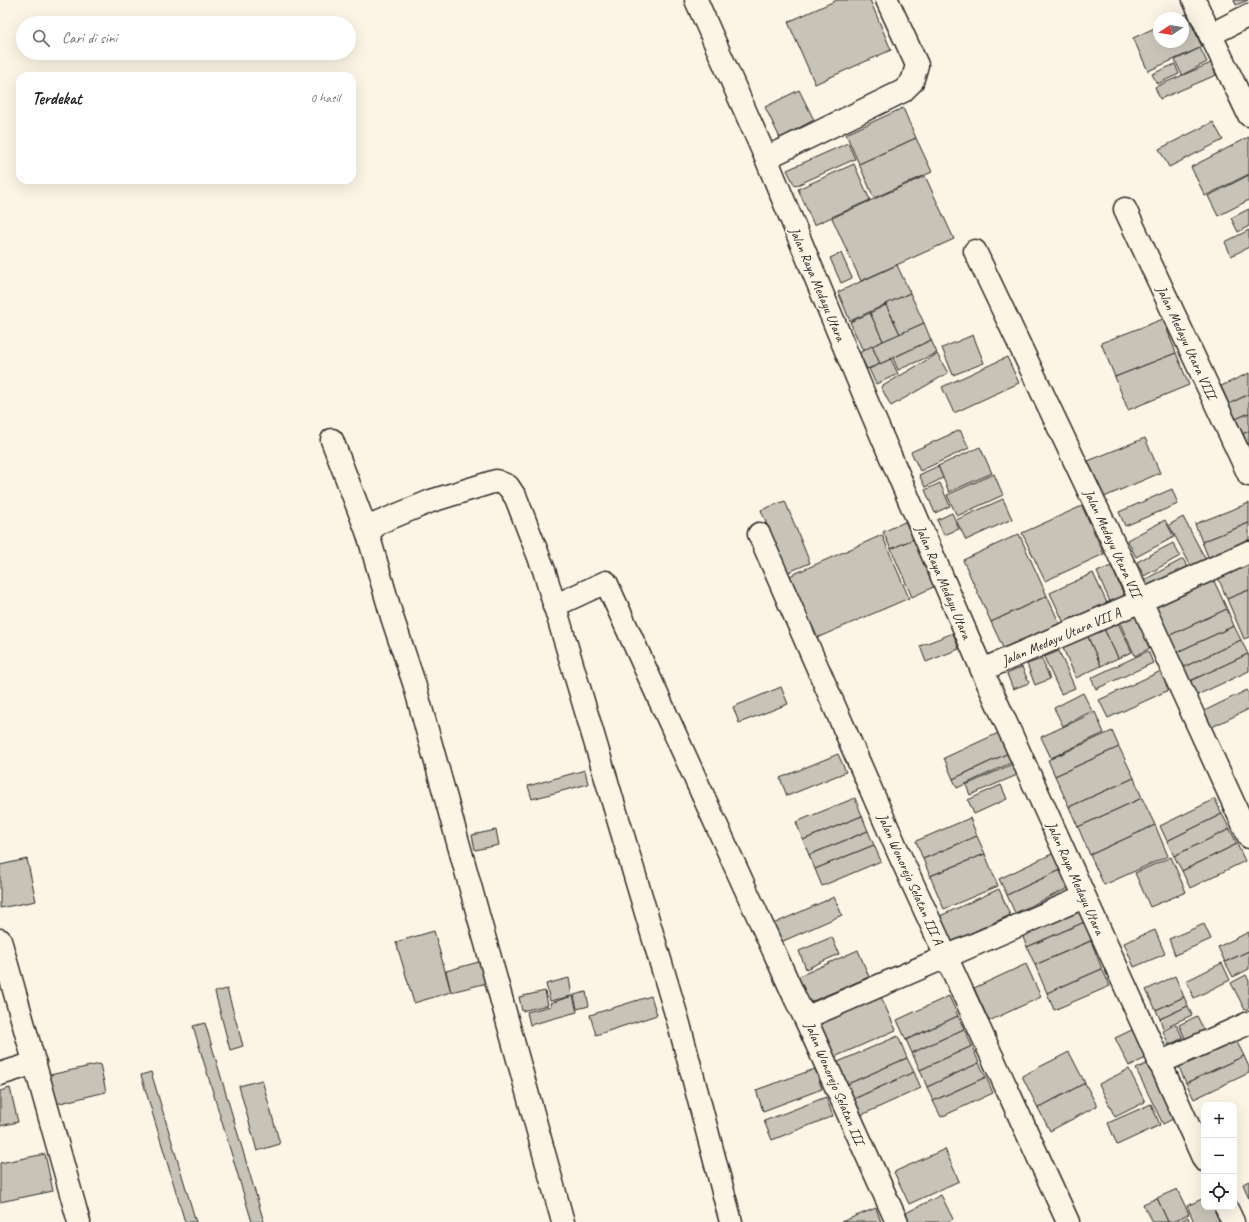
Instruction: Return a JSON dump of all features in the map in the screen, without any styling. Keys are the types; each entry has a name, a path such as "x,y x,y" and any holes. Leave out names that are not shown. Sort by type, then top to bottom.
{"street":[{"name":"Jalan Raya Medayu Utara","path":"696,0 766,158 871,411 982,670 1201,1154"},
{"path":"766,158 903,91 912,82 917,65 887,0"},
{"path":"1194,0 1249,115"},
{"path":"1210,35 1249,15"},
{"name":"Jalan Medayu Utara VIII","path":"1125,208 1249,475"},
{"name":"Jalan Medayu Utara VII","path":"975,251 1141,601 1249,837"},
{"path":"332,440 368,534 392,617 414,683 563,1222"},
{"path":"368,534 378,523 384,520 431,501 496,481 508,486 516,498 544,570 679,1024 731,1222"},
{"name":"Jalan Wonorejo Selatan III A","path":"759,534 900,856 1068,1222"},
{"name":"Jalan Medayu Utara VII A","path":"982,670 1249,552"},
{"path":"554,606 606,582 805,1018"},
{"name":"Jalan Wonorejo Selatan III","path":"897,1222 805,1018 1084,897"},
{"path":"0,940 79,1222"},
{"path":"1159,1063 1249,1023"},
{"path":"0,1074 35,1063"},
{"path":"1227,1210 1233,1222"}],"building":[{"path":"837,0 870,0 891,50 815,84 788,22"},
{"path":"1234,0 1248,0 1236,5"},
{"path":"1189,18 1202,47 1148,71 1133,38 1153,29 1153,48 1189,48"},
{"path":"1200,48 1207,62 1182,75 1175,60"},
{"path":"1211,63 1216,75 1160,99 1155,87"},
{"path":"1175,64 1179,74 1157,84 1152,74"},
{"path":"799,90 814,120 780,138 765,107"},
{"path":"903,108 916,138 859,164 846,134"},
{"path":"1213,122 1223,140 1169,167 1159,149"},
{"path":"1249,137 1249,174 1205,196 1191,167"},
{"path":"916,138 932,172 874,198 859,164"},
{"path":"848,143 855,159 795,186 787,170"},
{"path":"854,164 870,200 814,225 798,189"},
{"path":"1249,175 1249,200 1218,216 1208,196"},
{"path":"925,176 954,239 861,281 832,218"},
{"path":"1249,209 1249,226 1238,232 1231,218"},
{"path":"1249,230 1249,247 1231,256 1225,242"},
{"path":"841,253 852,278 841,283 830,258"},
{"path":"897,265 910,293 850,321 838,292"},
{"path":"910,293 924,323 900,334 886,304"},
{"path":"886,305 900,334 883,341 870,313"},
{"path":"870,313 883,341 863,351 850,322"},
{"path":"1163,319 1176,353 1115,377 1101,343"},
{"path":"924,323 931,340 880,364 872,346"},
{"path":"973,335 984,363 953,375 942,348"},
{"path":"931,340 937,353 898,370 893,358"},
{"path":"872,346 880,364 867,369 859,353"},
{"path":"1176,353 1189,385 1128,410 1115,377"},
{"path":"937,354 948,373 891,406 881,387"},
{"path":"1007,357 1019,383 954,413 942,387"},
{"path":"891,359 898,374 876,384 869,369"},
{"path":"1249,373 1249,394 1229,404 1221,386"},
{"path":"1249,394 1249,413 1236,419 1229,404"},
{"path":"1249,413 1249,431 1243,434 1236,419"},
{"path":"960,430 969,448 920,471 911,452"},
{"path":"1249,431 1249,447 1243,434"},
{"path":"1145,438 1160,473 1104,497 1088,461"},
{"path":"980,447 992,473 949,492 938,466"},
{"path":"938,466 943,478 925,487 919,475"},
{"path":"994,474 1003,495 957,516 947,495"},
{"path":"940,483 950,506 935,513 925,490"},
{"path":"1172,489 1178,504 1125,526 1119,512"},
{"path":"1003,499 1012,519 966,540 956,520"},
{"path":"785,501 810,563 786,573 761,510"},
{"path":"1249,503 1249,523 1202,542 1195,524"},
{"path":"1082,506 1104,554 1045,581 1022,533"},
{"path":"952,513 959,529 944,535 937,520"},
{"path":"1183,517 1206,560 1192,568 1169,525"},
{"path":"911,519 918,537 891,549 883,532"},
{"path":"1165,520 1174,537 1136,557 1127,540"},
{"path":"1249,523 1249,544 1209,559 1202,542"},
{"path":"1019,534 1047,596 991,622 963,560"},
{"path":"882,535 909,598 812,640 785,578"},
{"path":"918,537 940,584 912,597 891,549"},
{"path":"1173,543 1180,556 1144,576 1137,562"},
{"path":"1183,559 1189,569 1149,590 1144,580"},
{"path":"1249,561 1249,590 1227,599 1217,575"},
{"path":"1111,566 1125,597 1111,604 1097,572"},
{"path":"1093,573 1108,605 1065,625 1050,593"},
{"path":"1213,579 1227,609 1168,636 1153,606"},
{"path":"1249,590 1249,637 1244,639 1227,599"},
{"path":"1047,596 1061,627 1005,652 991,622"},
{"path":"1227,609 1234,626 1175,653 1168,636"},
{"path":"1133,612 1150,648 1135,656 1118,619"},
{"path":"1117,621 1132,652 1118,658 1103,627"},
{"path":"1234,626 1241,640 1182,668 1175,653"},
{"path":"1103,627 1118,658 1101,666 1087,635"},
{"path":"953,633 959,649 926,662 920,646"},
{"path":"1087,635 1101,666 1076,678 1062,646"},
{"path":"1241,640 1248,654 1188,682 1182,668"},
{"path":"1059,651 1075,688 1061,694 1044,657"},
{"path":"1148,651 1153,663 1096,689 1091,678"},
{"path":"1248,654 1249,671 1195,696 1188,682"},
{"path":"1042,659 1050,679 1035,685 1027,664"},
{"path":"1022,667 1029,683 1013,689 1007,674"},
{"path":"1161,671 1169,690 1108,718 1099,700"},
{"path":"781,687 788,704 739,723 733,707"},
{"path":"1247,690 1249,694 1249,709 1210,728 1202,712"},
{"path":"1083,693 1092,711 1063,726 1054,708"},
{"path":"1095,712 1104,733 1051,758 1041,737"},
{"path":"1005,730 1015,750 953,779 944,758"},
{"path":"1112,731 1119,747 1055,776 1048,760"},
{"path":"1119,747 1134,778 1069,807 1055,776"},
{"path":"1015,750 1019,759 957,788 953,779"},
{"path":"838,754 846,772 787,796 780,778"},
{"path":"1017,762 1022,773 970,795 966,785"},
{"path":"585,770 588,784 532,799 528,786"},
{"path":"1134,778 1142,798 1078,827 1069,807"},
{"path":"1001,785 1007,799 974,814 968,800"},
{"path":"855,798 862,816 803,840 796,822"},
{"path":"1142,798 1155,825 1090,855 1078,827"},
{"path":"1215,799 1222,814 1167,841 1160,826"},
{"path":"1222,814 1230,829 1174,856 1167,841"},
{"path":"862,816 868,831 809,855 803,840"},
{"path":"970,818 977,836 923,859 916,841"},
{"path":"1155,825 1168,856 1104,885 1090,855"},
{"path":"1230,829 1237,844 1182,871 1174,856"},
{"path":"496,830 499,845 475,850 472,835"},
{"path":"868,831 874,845 815,869 809,855"},
{"path":"977,836 985,854 930,876 923,859"},
{"path":"1237,844 1245,861 1190,888 1182,871"},
{"path":"874,845 881,861 822,886 815,869"},
{"path":"1058,851 1065,868 1007,895 999,879"},
{"path":"985,854 998,886 944,909 930,876"},
{"path":"1171,857 1186,892 1150,907 1135,873"},
{"path":"27,859 36,901 0,908 0,865"},
{"path":"1065,868 1073,886 1015,913 1007,895"},
{"path":"999,889 1010,915 952,942 940,916"},
{"path":"834,897 842,915 781,942 773,924"},
{"path":"1080,904 1087,921 1027,947 1020,930"},
{"path":"1087,921 1095,939 1035,965 1027,947"},
{"path":"1204,924 1211,939 1175,955 1169,939"},
{"path":"1155,930 1165,954 1134,967 1124,943"},
{"path":"434,931 451,992 414,1003 396,942"},
{"path":"1249,932 1249,951 1225,962 1218,947"},
{"path":"832,937 839,954 806,969 799,951"},
{"path":"1091,941 1102,969 1047,993 1035,965"},
{"path":"858,950 869,977 806,1004 795,978"},
{"path":"1249,951 1249,969 1233,977 1225,962"},
{"path":"486,960 491,982 451,992 446,971"},
{"path":"1222,963 1230,980 1194,998 1186,981"},
{"path":"1026,964 1041,997 989,1021 974,988"},
{"path":"1102,969 1110,986 1054,1010 1047,993"},
{"path":"1246,975 1249,981 1249,1008 1245,1010 1231,983"},
{"path":"1175,976 1184,997 1156,1010 1146,990"},
{"path":"569,978 572,996 550,1001 546,984"},
{"path":"227,989 243,1046 230,1050 215,992"},
{"path":"545,991 548,1005 522,1011 519,997"},
{"path":"586,992 589,1006 577,1009 574,995"},
{"path":"880,995 896,1030 830,1059 814,1024"},
{"path":"573,996 577,1012 530,1025 527,1012 551,1006 550,1003"},
{"path":"651,996 657,1015 596,1035 590,1015"},
{"path":"949,996 958,1016 906,1040 897,1020"},
{"path":"1184,997 1188,1006 1160,1019 1156,1010"},
{"path":"1188,1006 1192,1015 1163,1028 1160,1019"},
{"path":"958,1016 964,1029 912,1053 906,1040"},
{"path":"1197,1016 1205,1032 1186,1040 1179,1025"},
{"path":"205,1023 264,1222 252,1222 193,1026"},
{"path":"1176,1024 1183,1038 1169,1045 1163,1031"},
{"path":"1136,1028 1150,1056 1129,1066 1115,1038"},
{"path":"964,1029 972,1046 920,1070 912,1053"},
{"path":"898,1036 907,1058 841,1087 831,1065"},
{"path":"1235,1038 1244,1056 1186,1083 1178,1065"},
{"path":"972,1046 979,1063 927,1087 920,1070"},
{"path":"1069,1052 1085,1083 1038,1108 1022,1076"},
{"path":"1244,1056 1249,1067 1249,1073 1194,1099 1186,1083"},
{"path":"907,1058 914,1072 847,1102 841,1087"},
{"path":"1150,1062 1177,1117 1163,1124 1136,1069"},
{"path":"979,1063 986,1077 933,1101 927,1087"},
{"path":"100,1064 106,1092 52,1105 45,1076"},
{"path":"815,1069 822,1089 763,1111 756,1090"},
{"path":"1129,1069 1145,1102 1115,1117 1099,1084"},
{"path":"151,1072 196,1222 185,1222 141,1075"},
{"path":"914,1072 921,1088 855,1118 847,1102"},
{"path":"986,1077 993,1093 941,1117 933,1101"},
{"path":"262,1080 280,1144 257,1151 239,1086"},
{"path":"1085,1083 1097,1106 1050,1131 1038,1108"},
{"path":"10,1088 18,1122 0,1126 0,1091"},
{"path":"826,1097 833,1116 772,1140 764,1121"},
{"path":"1151,1104 1160,1125 1117,1145 1108,1123"},
{"path":"945,1149 959,1181 909,1204 894,1172"},
{"path":"45,1154 53,1191 0,1202 0,1163"},
{"path":"1249,1181 1249,1199 1243,1184"},
{"path":"1177,1189 1189,1214 1172,1222 1168,1222 1157,1198"},
{"path":"941,1195 953,1219 947,1222 908,1222 904,1214"},
{"path":"1157,1198 1168,1222 1152,1222 1143,1204"},
{"path":"1201,1199 1201,1210 1217,1210 1223,1222 1194,1222 1187,1206"},
{"path":"876,1208 881,1222 841,1222"},
{"path":"1188,1217 1190,1222 1178,1222"}]}
